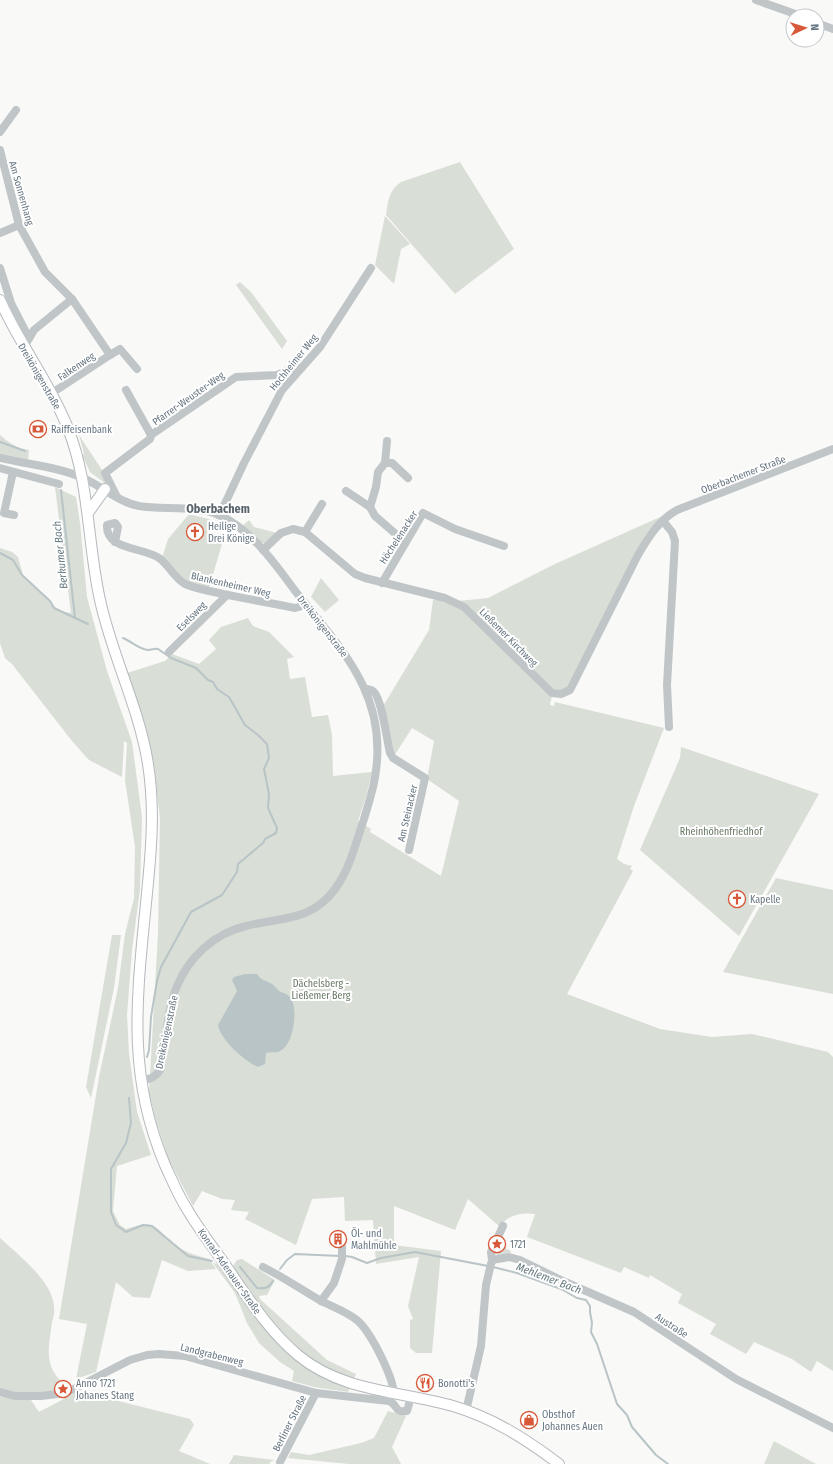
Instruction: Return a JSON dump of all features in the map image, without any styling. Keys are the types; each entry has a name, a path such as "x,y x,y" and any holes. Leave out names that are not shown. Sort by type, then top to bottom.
{"main road":[{"name":"Dreikönigenstraße","path":"0,300 27,343 70,432 82,477"},
{"name":"Konrad-Adenauer-Straße","path":"82,477 99,598 106,625 144,741 151,790 152,837 137,1020 137,1050 140,1081 152,1129 180,1196 208,1240 277,1336 300,1358 335,1378 466,1411 510,1430 558,1464"},
{"path":"88,513 105,490"}],"street":[{"path":"756,0 785,10"},
{"path":"0,132 16,110"},
{"name":"Am Sonnenhang","path":"0,150 19,225 45,272 72,299"},
{"path":"0,233 19,225"},
{"path":"0,268 11,303 27,343"},
{"name":"Hochheimer Weg","path":"218,515 221,512 271,408 282,390 320,347 371,268"},
{"path":"27,343 34,330 72,299"},
{"name":"Falkenweg","path":"72,299 110,355"},
{"name":"Falkenweg","path":"52,394 120,349 137,369"},
{"name":"Pfarrer-Weuster-Weg","path":"117,497 106,477 107,470 150,438 151,435 236,377 277,375 292,368 301,368"},
{"name":"Pfarrer-Weuster-Weg","path":"126,390 151,435"},
{"path":"370,507 376,487 378,472 385,463 387,441"},
{"name":"Oberbachemer Straße","path":"663,521 677,510 833,449"},
{"path":"0,458 82,477"},
{"path":"385,463 392,463 408,478"},
{"path":"0,468 59,484"},
{"path":"13,472 4,513 14,515"},
{"name":"Dreikönigenstraße","path":"82,477 117,497 136,505 181,508 218,515 240,529 263,550 348,657 365,690 375,725 377,754 376,771 358,836 342,880 330,896 312,910 296,917 234,929 221,936 202,950 183,973 173,996 160,1070 156,1076 140,1081"},
{"path":"346,491 370,507 375,516 405,542"},
{"path":"263,550 281,533 293,529 305,532 322,504"},
{"name":"Höchelenacker","path":"382,583 423,513 455,530 504,546"},
{"path":"663,521 672,532 675,541 667,685 669,727"},
{"name":"Ließemer Kirchweg","path":"305,532 355,574 382,583 445,598 464,607 552,693 561,694 570,690 638,555 648,538 663,521"},
{"name":"Blankenheimer Weg","path":"115,542 159,558 179,580 186,584 227,595 295,608 306,605"},
{"name":"Eselsweg","path":"169,652 227,595"},
{"name":"Am Steinacker","path":"365,690 369,689 375,693 381,710 390,753 404,765 425,778 409,850"},
{"path":"466,1411 481,1346 486,1285 492,1261 491,1252 503,1226"},
{"path":"321,1301 334,1282 342,1253"},
{"name":"Austraße","path":"492,1261 509,1257 520,1260 563,1281 634,1312 736,1379 833,1428"},
{"path":"263,1267 321,1301 350,1315 359,1322 367,1332 391,1379 394,1394"},
{"name":"Landgrabenweg","path":"0,1392 15,1396 41,1396 66,1393 130,1360 147,1355 159,1354 184,1356 316,1393 389,1401 392,1402 397,1410 401,1412 407,1410 411,1397"},
{"name":"Berliner Straße","path":"280,1462 316,1393"}],"green space":[{"path":"460,162 514,249 455,294 386,215 388,201 392,192 401,182"},
{"path":"385,216 410,244 401,249 394,284 375,265"},
{"path":"240,282 251,292 287,341 282,349 236,285"},
{"path":"0,435 13,445 29,450 28,461 0,455"},
{"path":"79,435 102,470 106,484 90,472 82,455 84,454"},
{"path":"55,487 76,497 87,597 107,671 132,742 142,817 140,889 132,950 127,1015 129,1053 137,1112 151,1155 117,1166 113,1211 120,1225 126,1229 146,1224 155,1226 173,1244 188,1252 209,1259 216,1269 188,1271 162,1260 150,1298 133,1297 116,1282 96,1372 76,1379 87,1324 59,1319 99,1077 118,988 125,934 134,898 135,847 125,780 127,743 124,741 122,777 89,760 72,741 12,664 5,658 0,643 0,548 12,552 18,557 23,575 50,600 59,611 71,613"},
{"path":"189,514 212,520 211,541 222,544 209,588 185,582 162,558 168,539"},
{"path":"667,514 645,536 568,687 561,691 553,690 477,614 458,601 488,598 555,564"},
{"path":"249,520 254,527 277,533 267,543 261,543 242,526"},
{"path":"321,578 339,600 325,612 311,597"},
{"name":"Dächelsberg - Ließemer Berg","path":"433,600 444,600 462,609 552,696 550,705 554,706 555,702 664,728 634,806 617,859 624,864 632,866 630,869 633,871 567,994 660,1029 712,1037 752,1034 828,1052 833,1057 833,1371 817,1361 811,1372 792,1359 754,1342 746,1354 710,1334 716,1324 678,1303 682,1294 650,1275 649,1278 624,1267 621,1273 527,1237 535,1214 515,1215 506,1220 500,1227 468,1199 455,1230 394,1206 394,1245 441,1251 432,1353 416,1353 410,1348 410,1320 413,1319 408,1306 419,1257 376,1264 373,1220 345,1221 344,1197 312,1199 296,1245 245,1219 249,1212 231,1210 235,1200 222,1199 202,1191 193,1206 168,1158 149,1093 158,934 160,819 154,765 127,673 165,661 172,654 199,664 216,649 209,640 221,627 248,618 253,626 269,632 294,657 287,659 290,679 305,677 312,717 328,715 332,735 333,776 372,772 358,821 371,829 370,832 441,876 459,801 427,779 434,741 412,728 394,756 382,708 429,630"},
{"name":"Rheinhöhenfriedhof","path":"681,747 819,794 739,936 640,850 680,758"},
{"path":"776,878 833,890 833,994 723,972"},
{"path":"112,935 121,935 114,988 91,1098 86,1087"},
{"path":"0,1238 25,1260 41,1278 52,1297 54,1315 49,1342 49,1359 55,1374 69,1389 66,1391 15,1394 0,1390"},
{"path":"497,1244 511,1251 510,1253 498,1255 494,1253"},
{"path":"242,1259 275,1280 267,1295 259,1296 260,1299 327,1360 356,1374 348,1392 314,1387 292,1381 294,1371 280,1362 259,1343 247,1323 235,1293 213,1263 233,1266 237,1260"},
{"path":"79,1391 190,1419 194,1425 179,1451 210,1464 0,1464 0,1397 31,1400 39,1412"},
{"path":"388,1411 406,1416 392,1447 401,1464 349,1464 288,1458 291,1452 309,1455 361,1443 374,1438"},
{"path":"774,1441 816,1464 764,1464"},
{"path":"234,1455 274,1460 269,1463 271,1464 229,1464"}],"shaded area":[{"path":"245,974 257,974 262,979 273,984 279,991 289,996 294,1007 294,1023 287,1045 279,1051 266,1053 265,1064 258,1067 246,1060 228,1043 223,1037 218,1025 237,991 232,980 234,977"}],"waterway":[{"name":"Berkumer Bach","path":"0,442 25,451"},
{"name":"Berkumer Bach","path":"61,490 75,618"},
{"path":"0,553 13,560 22,575 50,601 54,608 88,624"},
{"name":"Mehlemer Bach","path":"123,638 145,650 158,649 171,658 196,668 208,680 213,682 217,689 229,697 245,725 267,744 269,758 264,769 269,794 268,808 277,828 276,833 265,839 263,843 238,864 237,872 222,895 191,912 161,967 151,1017 149,1050 147,1057"},
{"name":"Mehlemer Bach","path":"129,1098 131,1123 126,1143 111,1169 111,1212 116,1225 126,1232 143,1225 152,1226 188,1256 212,1261"},
{"name":"Mehlemer Bach","path":"345,1256 367,1263 381,1258 415,1252 488,1266"},
{"name":"Mehlemer Bach","path":"280,1269 287,1260 295,1254 340,1256"},
{"name":"Mehlemer Bach","path":"240,1267 257,1288 266,1288 273,1281"},
{"name":"Mehlemer Bach","path":"493,1267 517,1273 561,1289 577,1298 586,1300 590,1306 592,1323 591,1332 597,1344 617,1404 627,1415 632,1427 656,1455 668,1464"}],"place":[{"name":"Raiffeisenbank","path":"38,429"},
{"name":"Heilige Drei Könige","path":"195,532"},
{"name":"Kapelle","path":"737,899"},
{"name":"Öl- und Mahlmühle","path":"338,1239"},
{"name":"1721","path":"497,1244"},
{"name":"Bonotti's","path":"425,1383"},
{"name":"Anno 1721 Johanes Stang","path":"63,1389"},
{"name":"Obsthof Johannes Auen","path":"529,1420"}],"district":[{"name":"Oberbachem","path":"218,509"}]}
